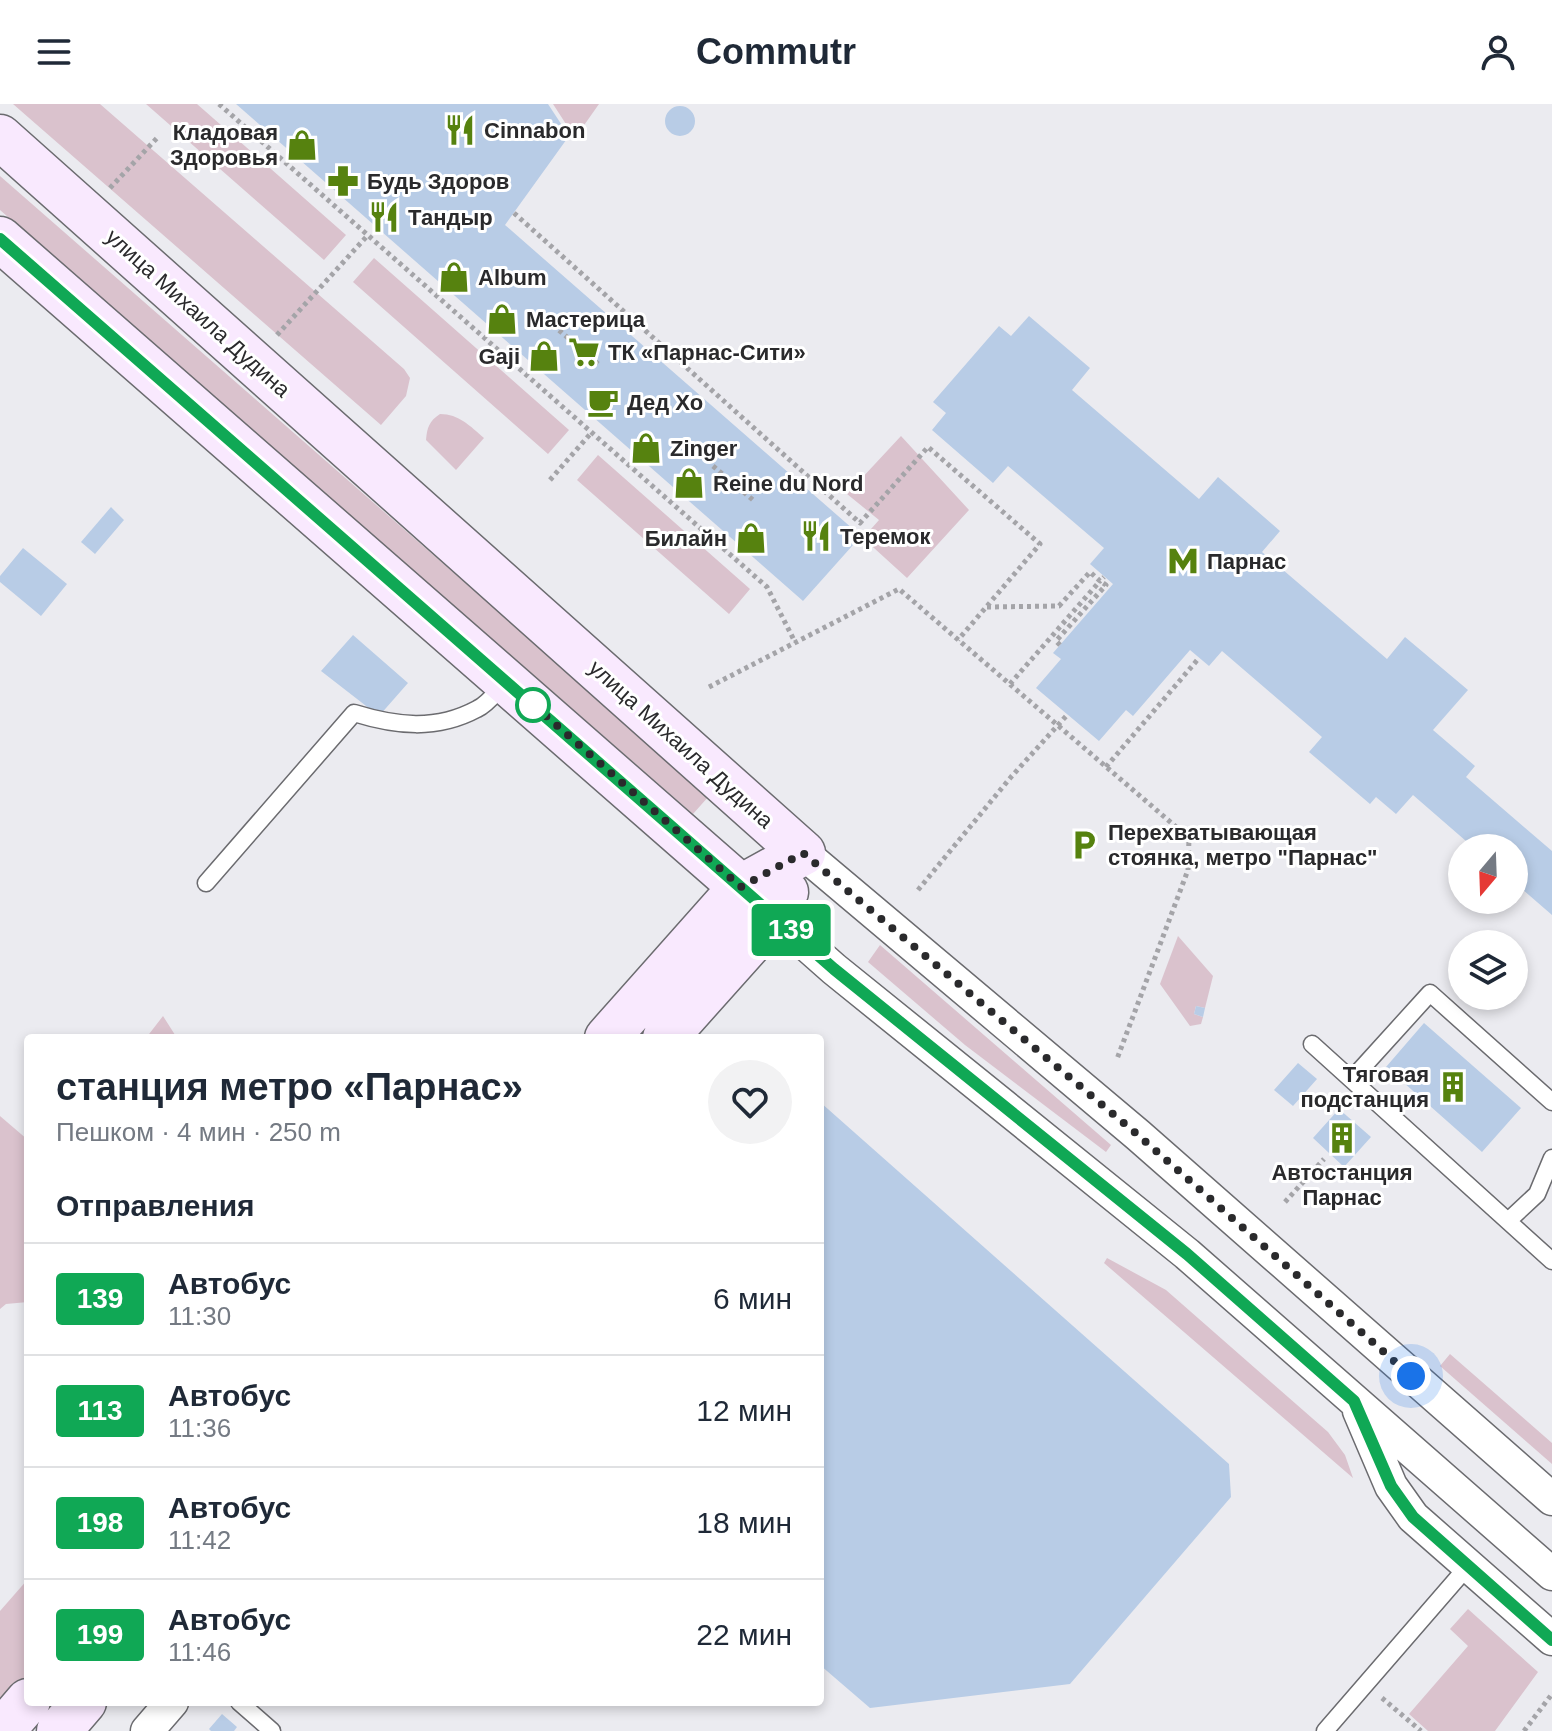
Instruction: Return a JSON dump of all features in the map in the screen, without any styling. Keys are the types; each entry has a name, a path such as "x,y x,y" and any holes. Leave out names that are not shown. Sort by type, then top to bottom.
{"street":[{"name":"улица Михаила Дудина","path":"0,137 803,853 1138,1135 1552,1499"},
{"path":"0,239 834,969 1187,1254 1552,1574"},
{"path":"611,1034 741,887 803,853"},
{"path":"669,1034 774,916 803,853"},
{"path":"1354,1401 1391,1486 1413,1517 1552,1639"},
{"path":"2,1731 24,1706"},
{"path":"59,1731 81,1706"},
{"path":"147,1731 169,1706"}],"lane":[{"path":"206,883 354,713 410,726 442,723 480,708 506,682"},
{"path":"1352,1079 1430,993 1552,1102"},
{"path":"1312,1044 1552,1261"},
{"path":"1508,1221 1537,1194 1552,1158"},
{"path":"1325,1731 1468,1566"},
{"path":"244,1706 272,1731"}],"path":[{"path":"219,104 767,587 795,642"},
{"path":"106,192 157,138"},
{"path":"514,213 860,523 928,447 1040,544 958,640"},
{"path":"274,339 368,235"},
{"path":"553,325 598,364"},
{"path":"550,480 591,432"},
{"path":"713,466 753,500"},
{"path":"986,607 1059,606 1090,572 1106,585 1056,641 1060,645"},
{"path":"1010,684 1102,579"},
{"path":"709,687 899,589 1189,838 1188,870 1117,1059"},
{"path":"1106,767 1199,658"},
{"path":"918,890 1068,714"},
{"path":"1285,1202 1324,1159"},
{"path":"1367,1684 1421,1731"},
{"path":"1524,1731 1552,1694"}],"shaded area":[{"path":"13,104 100,104 404,369 410,378 406,396 381,425"},
{"path":"146,104 197,104 346,235 324,260"},
{"path":"553,104 599,104 575,138"},
{"path":"0,176 709,796 693,814 0,210"},
{"path":"374,258 569,430 548,454 353,282"},
{"path":"440,414 459,418 484,438 456,470 426,440 429,425"},
{"path":"901,436 969,510 907,578 863,538 879,520 847,494"},
{"path":"598,455 750,589 729,614 577,480"},
{"path":"1178,936 1213,976 1205,1008 1196,1006 1194,1014 1203,1017 1201,1024 1190,1026 1160,984"},
{"path":"880,945 1111,1145 1106,1152 965,1045 868,962"},
{"path":"163,1016 174,1034 149,1034"},
{"path":"0,1116 24,1137 24,1302 6,1304 0,1309"},
{"path":"1107,1258 1166,1290 1328,1432 1345,1455 1353,1478 1104,1263"},
{"path":"1450,1354 1552,1443 1552,1464 1440,1366"},
{"path":"24,1584 24,1682 0,1709 0,1611"},
{"path":"1468,1609 1538,1672 1495,1731 1428,1731 1409,1714 1468,1646 1450,1629"}],"building":[{"name":"ТК «Парнас-Сити»","path":"236,104 548,104 569,136 505,225 861,536 803,601"},
{"path":"680,106 691,110 695,121 691,132 680,136 669,132 665,121 669,110"},
{"name":"Парнас","path":"1029,316 1090,368 1072,390 1199,499 1218,477 1280,531 1262,552 1387,659 1405,637 1468,690 1433,730 1475,766 1466,777 1552,851 1552,915 1528,894 1528,834 1458,834 1413,795 1396,814 1376,797 1370,804 1309,752 1322,737 1222,651 1209,666 1190,650 1133,716 1126,710 1099,741 1036,688 1061,659 1053,653 1113,584 1090,564 1104,548 1008,466 993,483 932,430 946,413 933,402 999,326 1011,336"},
{"path":"111,507 124,520 95,554 81,542"},
{"path":"23,548 67,584 41,616 0,582 0,576"},
{"path":"353,635 408,683 379,716 321,671"},
{"path":"1196,1006 1205,1008 1203,1017 1194,1014"},
{"name":"Тяговая подстанция","path":"1424,1023 1521,1108 1482,1152 1386,1067"},
{"path":"1298,1063 1317,1079 1293,1106 1274,1090"},
{"path":"824,1106 1229,1464 1231,1497 1070,1684 870,1708 824,1668"},
{"name":"Автостанция Парнас","path":"1339,1109 1371,1137 1344,1167 1313,1138"},
{"path":"222,1714 237,1727 234,1731 209,1729"}],"bus line":[{"name":"139","path":"0,239 834,969 1187,1254 1354,1401 1391,1486 1413,1517 1552,1640"}],"place":[{"name":"Cinnabon","path":"460,130"},
{"name":"Кладовая Здоровья","path":"302,145"},
{"name":"Будь Здоров","path":"343,181"},
{"name":"Тандыр","path":"384,217"},
{"name":"Album","path":"454,277"},
{"name":"Мастерица","path":"502,319"},
{"name":"ТК «Парнас-Сити»","path":"584,352"},
{"name":"Gaji","path":"544,356"},
{"name":"Дед Хо","path":"603,402"},
{"name":"Zinger","path":"646,448"},
{"name":"Reine du Nord","path":"689,483"},
{"name":"Теремок","path":"816,536"},
{"name":"Билайн","path":"751,538"},
{"name":"Парнас","path":"1183,561"},
{"name":"Перехватывающая стоянка, метро \"Парнас\"","path":"1084,845"},
{"name":"Тяговая подстанция","path":"1453,1087"},
{"name":"Автостанция Парнас","path":"1342,1138"}],"route":[{"path":"533,705 529,701 741,887 803,853 1138,1135 1411,1376"}]}
